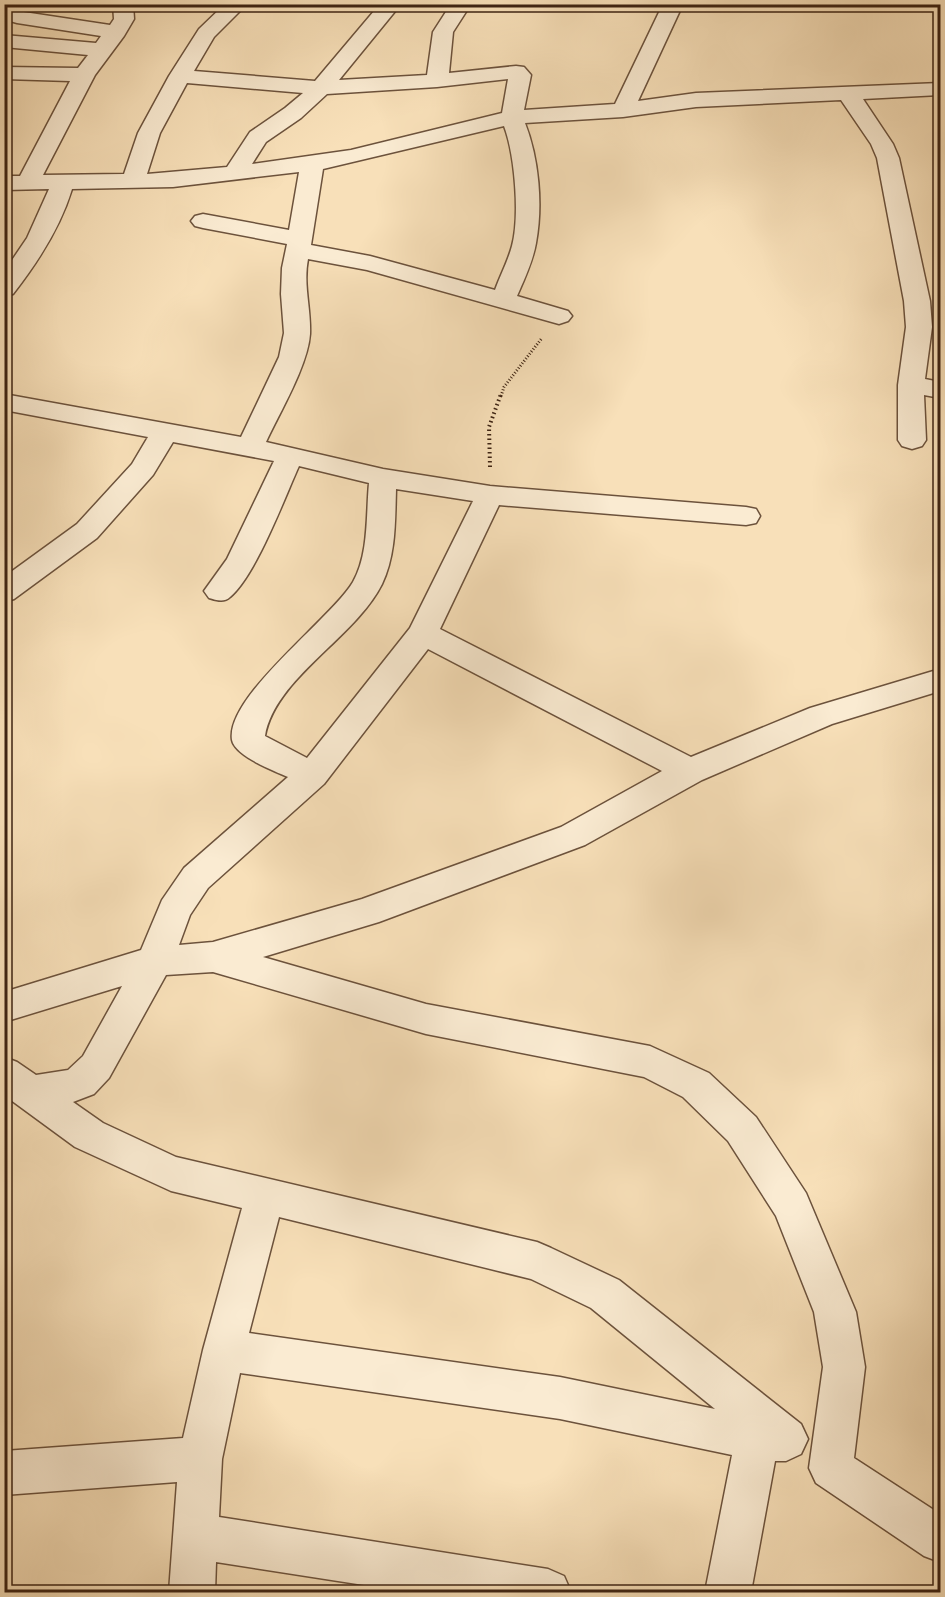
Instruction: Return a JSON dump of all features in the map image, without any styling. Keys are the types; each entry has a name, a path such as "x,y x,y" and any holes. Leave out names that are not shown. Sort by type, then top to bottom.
{"street":[{"path":"29,181 84,75 117,32 124,19 123,4"},
{"path":"133,181 149,133 180,76 206,33 237,4"},
{"path":"235,172 258,137 293,113 321,88 391,4"},
{"path":"437,81 443,32 461,4"},
{"path":"623,110 673,4"},
{"path":"15,15 117,32"},
{"path":"4,41 103,50"},
{"path":"180,76 321,88 437,81 516,72 520,75 512,117 520,138 525,166 527,223 524,246 503,301"},
{"path":"4,73 84,75"},
{"path":"4,183 173,180 312,164 351,158 512,117 623,110 696,100 940,89"},
{"path":"849,94 882,144 888,158 918,302 919,327 911,385 912,440"},
{"path":"250,448 292,357 297,333 293,294 294,268 312,164"},
{"path":"4,289 47,227 63,181"},
{"path":"203,221 370,262 559,316"},
{"path":"911,385 940,390"},
{"path":"5,402 290,455 383,478 490,495 746,516"},
{"path":"4,592 87,531 143,469 165,432"},
{"path":"219,591 240,563 290,455"},
{"path":"312,775 257,748 248,740 248,730 268,694 354,603 366,585 376,561 383,478"},
{"path":"18,1082 68,1087 81,1082 96,1067 155,961 174,910 196,878 312,775 423,633 490,495"},
{"path":"423,633 690,771"},
{"path":"4,1007 155,961 213,957 367,912 573,836 690,771 821,716 940,680"},
{"path":"213,957 426,1019 650,1062 696,1085 742,1129 792,1206 835,1312 844,1367 831,1468"},
{"path":"18,1082 90,1135 171,1173 537,1261 605,1294 772,1439 831,1468 940,1540"},
{"path":"192,1593 200,1459 224,1350 265,1196"},
{"path":"224,1350 560,1398 772,1439"},
{"path":"728,1593 772,1439"},
{"path":"4,1473 200,1459"},
{"path":"196,1536 548,1593"}],"path":[{"path":"490,495 489,427 504,387 559,316"}]}
